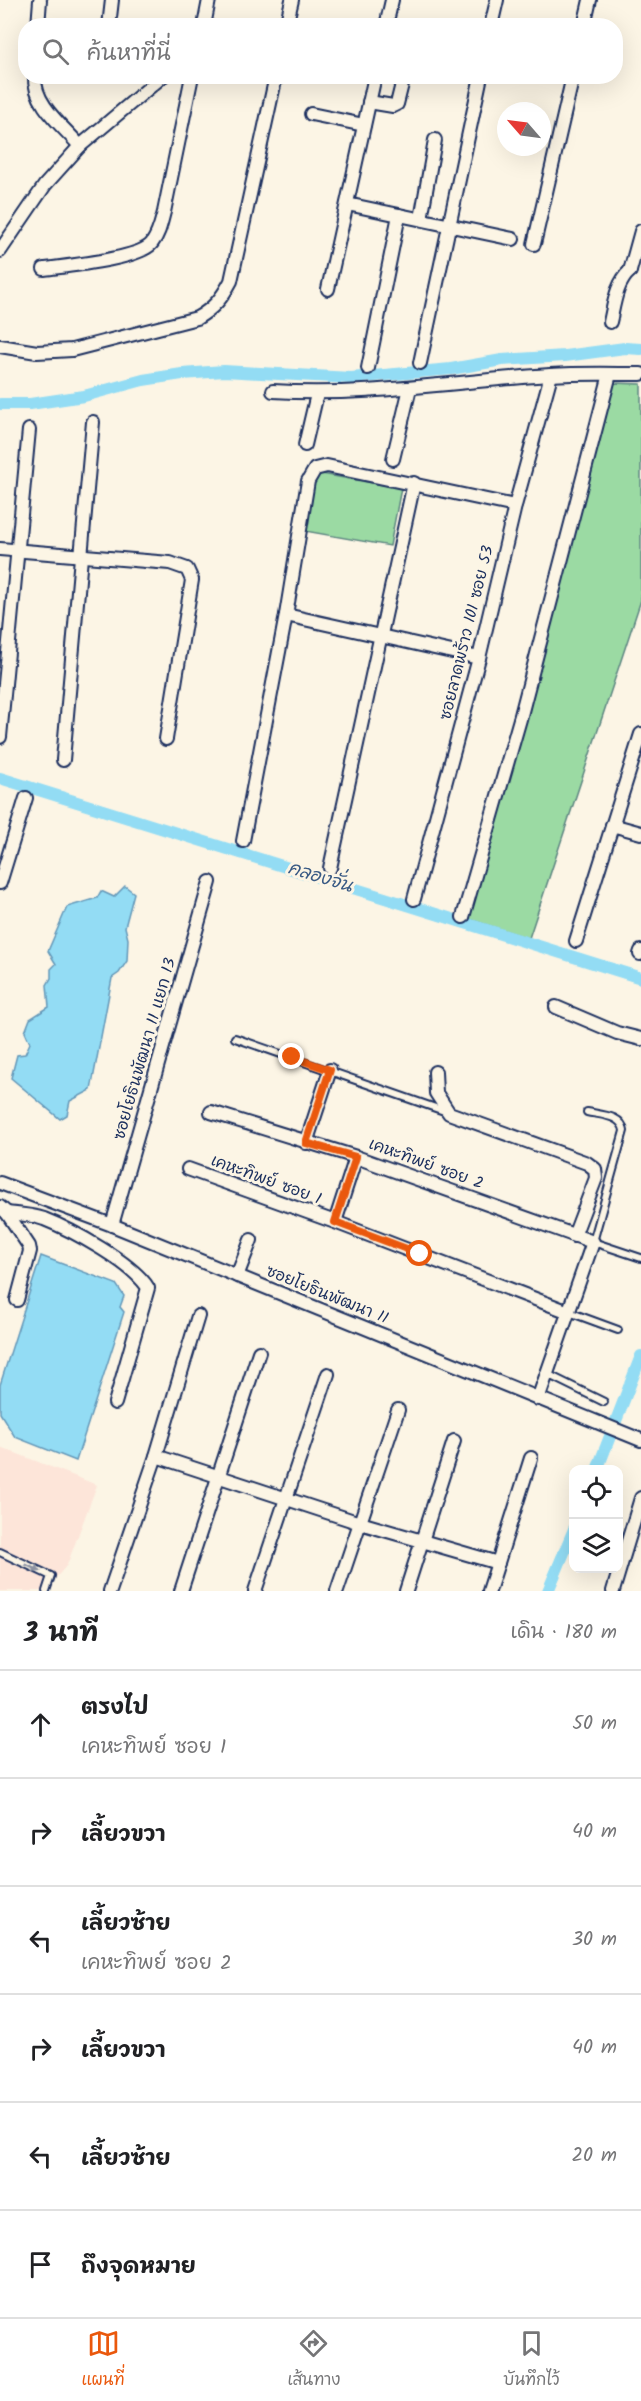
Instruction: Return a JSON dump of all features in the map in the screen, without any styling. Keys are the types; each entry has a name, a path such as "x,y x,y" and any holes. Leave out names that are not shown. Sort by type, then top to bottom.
{"street":[{"path":"39,18 40,0"},
{"path":"110,18 112,0"},
{"path":"206,18 209,0"},
{"path":"288,18 292,0"},
{"path":"388,18 392,0"},
{"path":"493,18 497,0"},
{"path":"586,18 590,0"},
{"path":"36,84 43,104 80,146"},
{"path":"0,251 45,185 80,146 154,84"},
{"path":"45,269 129,256 152,244 164,212 190,84"},
{"path":"0,345 37,352 72,350 197,318 223,298 231,281 274,84"},
{"path":"328,289 373,84"},
{"path":"369,102 388,107 397,104 402,84"},
{"path":"420,363 478,84"},
{"path":"534,244 571,84"},
{"path":"311,114 364,125"},
{"path":"421,219 435,140"},
{"path":"347,204 513,238"},
{"path":"368,368 399,215"},
{"path":"610,322 623,277 636,274 641,231"},
{"path":"463,917 520,719 610,374"},
{"path":"273,391 317,394 551,375 641,374"},
{"name":"ซอยลาดพร้าว 101 ซอย 53","path":"414,899 479,658 515,506 551,375"},
{"path":"393,459 410,388"},
{"path":"306,446 317,394"},
{"path":"63,760 93,423"},
{"path":"0,737 29,430"},
{"path":"243,841 286,615 308,480 315,469 327,466 515,506"},
{"path":"330,868 414,483"},
{"path":"0,549 170,563 187,569 192,580 166,739"},
{"path":"286,615 382,634 479,658"},
{"path":"576,941 641,734"},
{"path":"0,883 26,798"},
{"path":"612,825 641,833"},
{"name":"ซอยโยธินพัฒนา 11 แยก 13","path":"112,1225 210,882"},
{"path":"556,1007 617,1033 641,1039"},
{"path":"306,1143 330,1070"},
{"path":"435,1072 436,1093 449,1113 587,1163 595,1169 596,1178 574,1236"},
{"name":"เคหะทิพย์ ซอย 2","path":"211,1112 356,1157 593,1242"},
{"path":"335,1222 356,1157"},
{"name":"เคหะทิพย์ ซอย 1","path":"188,1170 335,1222 569,1312"},
{"name":"ซอยโยธินพัฒนา 11","path":"0,1183 112,1225 641,1440"},
{"path":"4,1210 30,1246 17,1300"},
{"path":"4,1210 42,1218 62,1227 141,1276 148,1288 115,1403"},
{"path":"237,1276 250,1240"},
{"path":"538,1399 593,1242"},
{"path":"110,1591 156,1456 198,1316"},
{"path":"181,1591 259,1352"},
{"path":"255,1591 328,1374"},
{"path":"337,1591 398,1410"},
{"path":"406,1591 454,1441"},
{"path":"156,1456 360,1524 498,1563"},
{"path":"489,1591 531,1458"},
{"path":"613,1591 641,1498"}],"lane":[{"path":"235,1038 449,1113"},
{"path":"587,1112 619,1119 624,1131 593,1242 641,1258"},
{"path":"569,1312 618,1330"},
{"path":"547,1374 604,1402"},
{"path":"0,1552 51,1576 45,1591"}],"shaded area":[{"path":"0,1447 97,1485 67,1565 55,1579 51,1591 0,1591"}],"green space":[{"path":"611,383 641,384 641,600 529,938 466,918"},
{"path":"316,473 401,488 390,546 305,531"}],"water":[{"path":"125,886 134,893 125,927 128,939 127,961 119,973 112,978 91,1090 70,1101 67,1115 60,1119 11,1078 17,1055 25,1054 30,1043 25,1032 30,1019 49,1007 47,985 51,978 51,969 56,964 48,951 67,907 97,898 101,891 114,897"},
{"path":"41,1256 116,1284 124,1296 120,1307 124,1312 76,1461 15,1437 0,1413 0,1385"}],"waterway":[{"path":"0,404 30,404 84,396 143,380 182,374 224,371 351,378 451,369 502,360 565,356 625,348 641,349"},
{"name":"คลองจั่น","path":"0,778 641,978"},
{"path":"599,1465 641,1356"},
{"path":"548,1591 569,1541"}],"route":[{"path":"292,1057 330,1070 306,1143 356,1157 335,1222 420,1254"}]}
